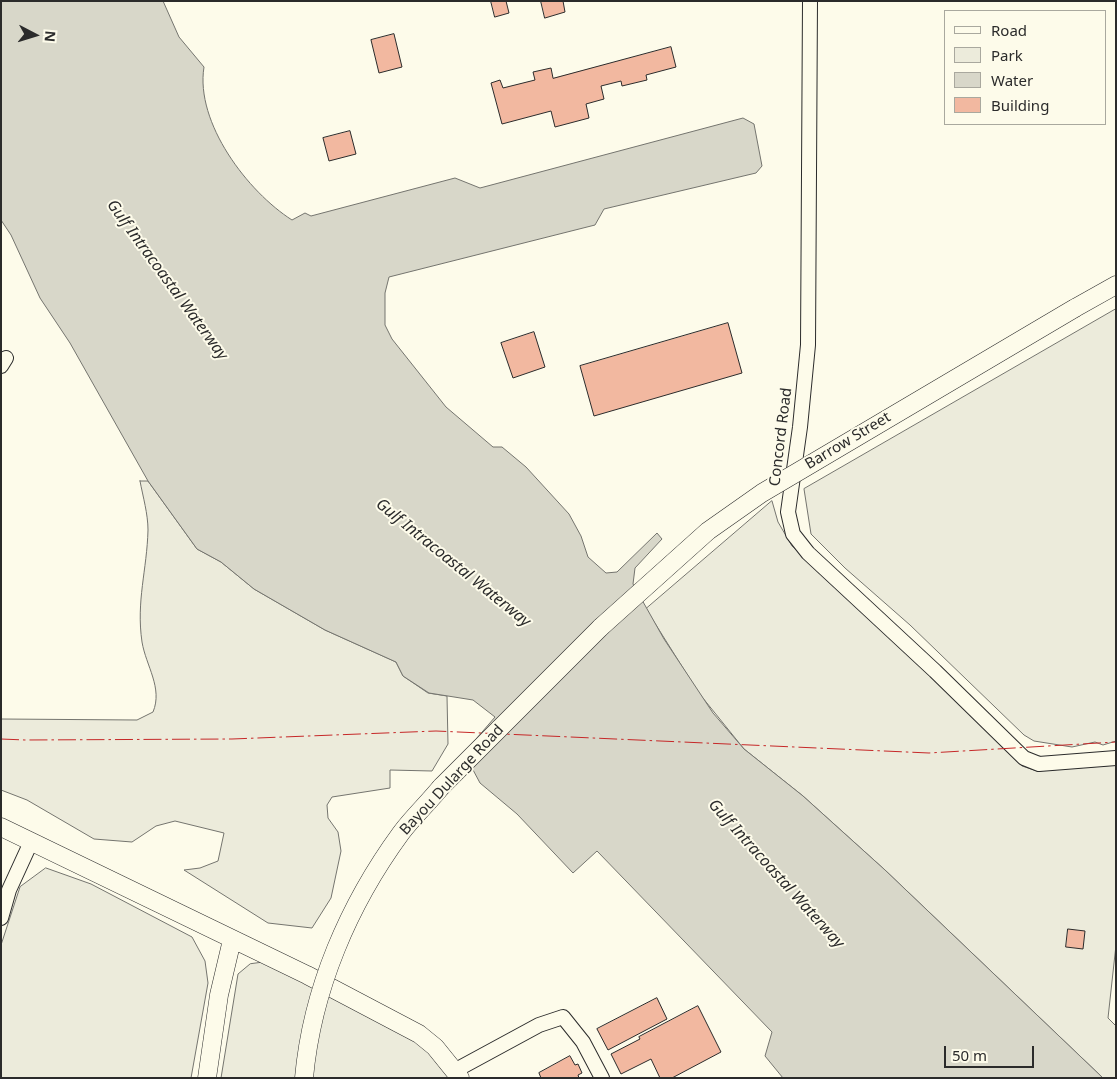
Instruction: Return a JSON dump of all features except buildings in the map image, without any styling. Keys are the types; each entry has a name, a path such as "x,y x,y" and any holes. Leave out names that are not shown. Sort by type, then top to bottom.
{"main road":[{"name":"Barrow Street","path":"601,627 708,531 762,492 1116,285"},
{"name":"Bayou Dularge Road","path":"304,1078 313,1023 334,954 349,916 379,866 402,832 441,788 601,627"},
{"path":"1,827 306,975 419,1034 436,1048 458,1074"},
{"path":"207,1078 219,995 232,940"}],"street":[{"name":"Concord Road","path":"810,1 808,345 800,427 788,502 789,523 798,542 808,553 935,671 1024,758 1034,763 1043,764 1116,758"},
{"path":"1,918 9,890 31,842"},
{"path":"458,1074 539,1025 563,1017 583,1042 602,1078"}],"green space":[{"path":"1116,309 1116,741 1103,745 1095,742 1072,747 1034,741 1024,735 910,625 845,568 811,534 804,489"},
{"path":"140,481 148,481 197,549 221,562 254,589 325,630 396,662 403,676 428,693 447,696 448,744 432,771 390,770 390,788 332,797 327,805 328,818 338,832 341,851 331,898 312,928 268,923 184,870 200,868 218,861 224,833 175,821 156,826 132,842 94,839 27,800 1,790 1,719 137,720 153,712 156,703 155,686 144,651 140,627 148,530"},
{"path":"772,501 778,522 792,546 870,616 1022,766 1037,771 1116,765 1116,945 1108,1018 1116,1026 1116,1078 1103,1078 885,870 803,796 744,749 698,692 646,609"},
{"path":"46,868 91,884 192,937 205,961 208,983 191,1078 1,1078 1,945 20,887"},
{"path":"265,962 419,1041 453,1078 221,1078 238,974 250,964"}],"water":[{"name":"Gulf Intracoastal Waterway","path":"1,1 163,1 179,37 204,67 203,89 208,111 216,133 228,154 258,192 275,208 292,220 305,213 311,216 455,178 480,188 743,118 754,124 762,166 756,173 604,209 595,225 389,277 385,293 385,325 392,339 446,407 493,447 502,447 526,467 569,514 581,536 588,557 606,573 617,572 657,533 662,539 635,568 633,584 664,639 713,713 744,749 803,796 885,870 1103,1078 783,1078 765,1056 772,1032 597,851 573,873 517,814 480,783 464,753 495,717 473,700 429,693 403,676 396,662 325,630 254,589 221,562 197,549 148,481 70,343 40,298 11,235 1,220"}],"power":[{"path":"1,739 232,739 436,731 929,753 1116,742"}]}
